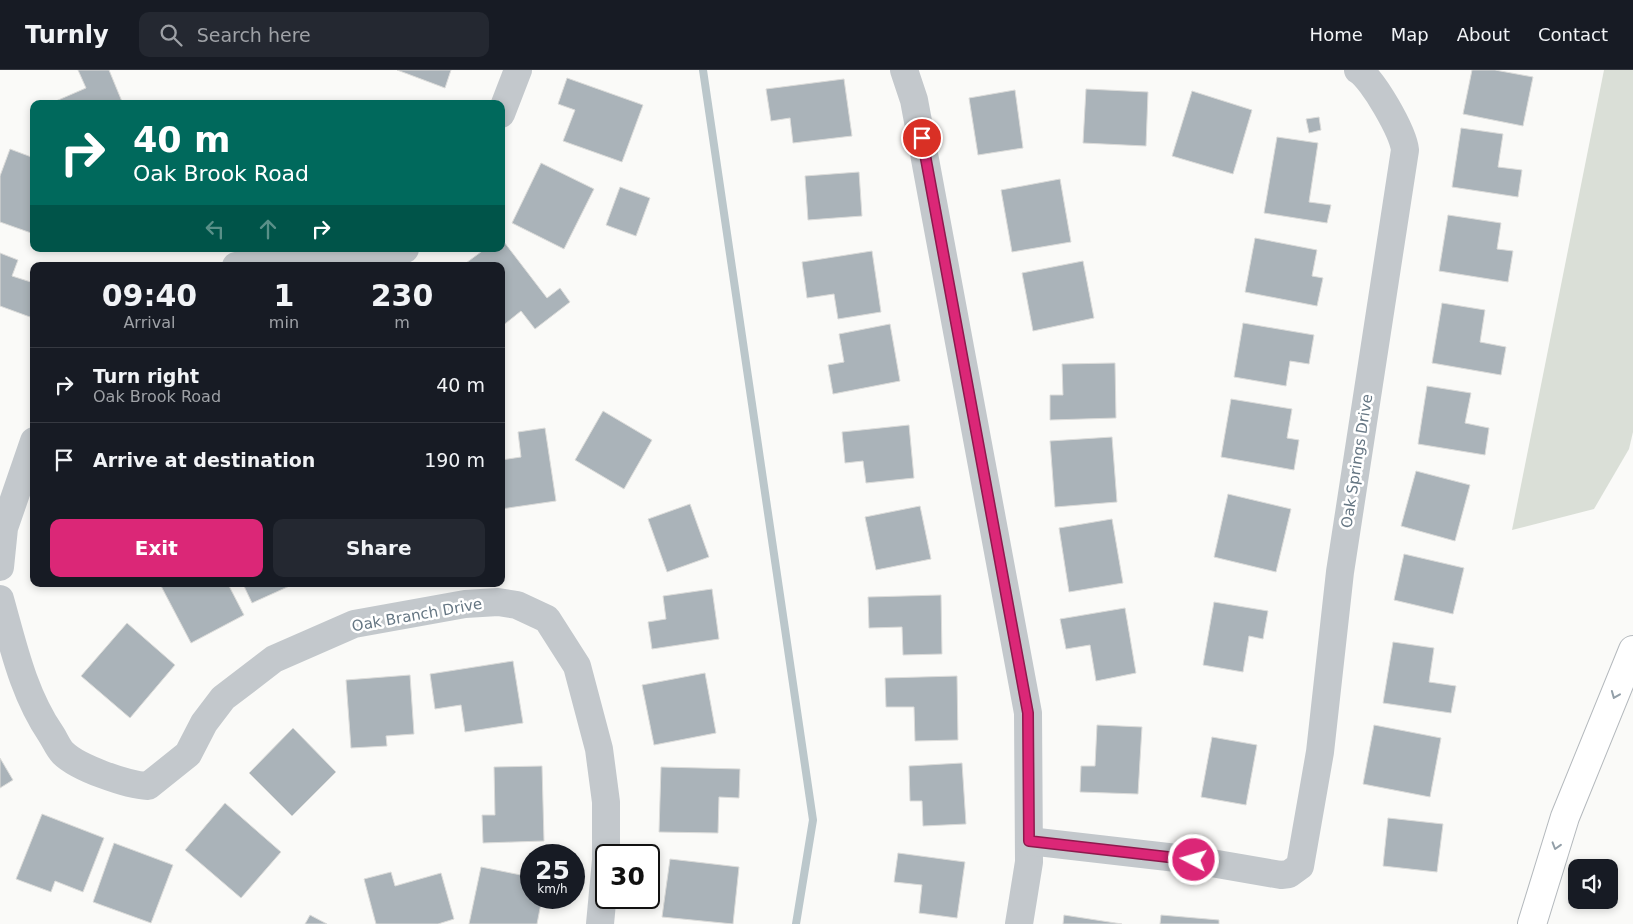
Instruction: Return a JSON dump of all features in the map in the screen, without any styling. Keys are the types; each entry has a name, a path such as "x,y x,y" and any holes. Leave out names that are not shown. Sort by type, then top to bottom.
{"highway":[{"path":"1532,924 1565,817 1633,650"}],"street":[{"path":"505,104 518,70"},
{"path":"904,70 914,100 1028,713 1029,862 1019,924"},
{"name":"Oak Springs Drive","path":"1029,841 1194,860 1281,875 1289,874 1300,866 1320,752 1340,572 1405,150 1404,140 1384,103 1361,70"},
{"path":"283,262 399,252"},
{"path":"0,567 4,528 30,453"},
{"name":"Oak Branch Drive","path":"0,599 20,672 42,721 64,754 99,773 132,785 148,786 188,754 204,723 223,698 274,658 354,624 465,604 498,602 518,605 548,619 576,666 599,750 606,802 606,844"},
{"path":"600,924 601,909"}],"shaded area":[{"path":"1604,70 1633,70 1633,432 1629,449 1594,509 1512,530"}],"building":[{"path":"78,70 109,70 121,100 58,100 86,88"},
{"path":"397,70 451,70 445,88"},
{"path":"1472,70 1495,70 1533,77 1523,126 1463,114"},
{"path":"567,78 643,105 622,162 563,141 575,110 558,104"},
{"path":"844,79 852,136 793,143 790,118 771,121 766,89"},
{"path":"1086,89 1148,92 1146,146 1083,143"},
{"path":"1015,90 1023,148 978,155 969,98"},
{"path":"1192,91 1252,110 1233,174 1172,156"},
{"path":"1319,117 1321,130 1309,133 1306,119"},
{"path":"1461,128 1503,134 1498,167 1522,170 1518,197 1452,187"},
{"path":"1277,137 1318,143 1309,202 1331,205 1327,223 1264,213"},
{"path":"10,149 30,156 30,233 0,222 0,176"},
{"path":"541,163 594,189 564,249 512,223"},
{"path":"859,172 862,216 808,220 805,176"},
{"path":"1060,179 1071,242 1012,252 1001,190"},
{"path":"620,187 650,198 636,236 606,225"},
{"path":"1448,215 1501,223 1497,249 1513,251 1508,282 1439,271"},
{"path":"1255,238 1317,250 1312,276 1323,278 1317,306 1245,292"},
{"path":"505,243 547,298 560,288 570,302 535,329 521,311 505,324 505,262 467,262 481,252 505,252"},
{"path":"872,251 881,312 838,319 834,294 807,298 802,262"},
{"path":"0,253 18,260 12,276 30,282 30,317 0,306"},
{"path":"1083,261 1094,318 1033,331 1022,273"},
{"path":"1442,303 1485,310 1480,342 1506,347 1501,375 1432,363"},
{"path":"1243,323 1314,335 1309,364 1290,361 1286,386 1234,377"},
{"path":"890,324 900,381 833,394 828,365 844,362 839,334"},
{"path":"1115,363 1116,418 1050,420 1050,395 1063,395 1062,364"},
{"path":"1427,386 1471,393 1465,423 1489,428 1485,455 1418,444"},
{"path":"1231,399 1292,409 1287,438 1299,440 1294,470 1221,457"},
{"path":"603,411 652,440 624,489 575,460"},
{"path":"909,425 914,478 866,483 863,461 845,463 842,432"},
{"path":"545,428 556,501 505,508 505,459 521,457 518,432"},
{"path":"1112,437 1117,502 1055,507 1050,441"},
{"path":"1416,471 1470,485 1455,541 1401,526"},
{"path":"1228,494 1291,509 1276,572 1214,557"},
{"path":"690,504 709,557 667,572 648,519"},
{"path":"920,506 931,559 876,570 865,517"},
{"path":"1112,519 1123,583 1069,592 1059,528"},
{"path":"1404,554 1464,568 1453,614 1394,600"},
{"path":"162,587 230,587 244,615 191,643"},
{"path":"244,587 287,587 252,603"},
{"path":"712,589 719,639 652,649 648,622 666,619 663,596"},
{"path":"941,595 942,654 903,655 902,627 869,628 868,597"},
{"path":"1214,602 1268,611 1263,639 1249,636 1243,672 1203,665"},
{"path":"1125,608 1136,673 1096,681 1090,645 1066,649 1060,619"},
{"path":"127,623 175,665 130,718 81,676"},
{"path":"1393,642 1434,648 1429,682 1456,686 1451,713 1383,703"},
{"path":"513,661 523,723 465,732 461,705 435,709 430,674"},
{"path":"705,673 716,733 654,745 642,685"},
{"path":"410,675 414,734 386,736 387,746 351,748 346,680"},
{"path":"957,676 958,740 915,741 914,707 886,707 885,678"},
{"path":"1097,725 1142,727 1138,794 1080,792 1081,766 1095,766"},
{"path":"1374,725 1441,738 1430,797 1363,784"},
{"path":"293,728 336,772 292,816 249,773"},
{"path":"1212,737 1257,745 1246,805 1201,797"},
{"path":"0,758 13,780 0,788"},
{"path":"962,763 966,824 923,826 922,801 910,801 909,766"},
{"path":"542,766 544,841 483,843 482,815 495,815 494,767"},
{"path":"661,767 740,769 739,798 719,797 718,833 659,832"},
{"path":"225,803 281,852 241,898 185,850"},
{"path":"42,814 104,838 83,892 55,881 51,892 16,879"},
{"path":"1388,818 1443,824 1437,872 1383,866"},
{"path":"114,843 173,865 151,923 93,902"},
{"path":"898,853 965,862 957,918 919,913 922,885 894,882"},
{"path":"670,859 739,867 733,924 662,917"},
{"path":"481,867 520,875 520,909 540,909 537,924 469,924"},
{"path":"391,872 395,886 441,873 454,919 438,924 376,924 364,879"},
{"path":"310,915 327,924 305,924"},
{"path":"1064,915 1122,924 1063,924"},
{"path":"1161,915 1219,920 1219,924 1160,924"}],"waterway":[{"path":"703,70 813,820 796,924"}],"route":[{"path":"922,138 1028,713 1029,841 1194,860"}]}
